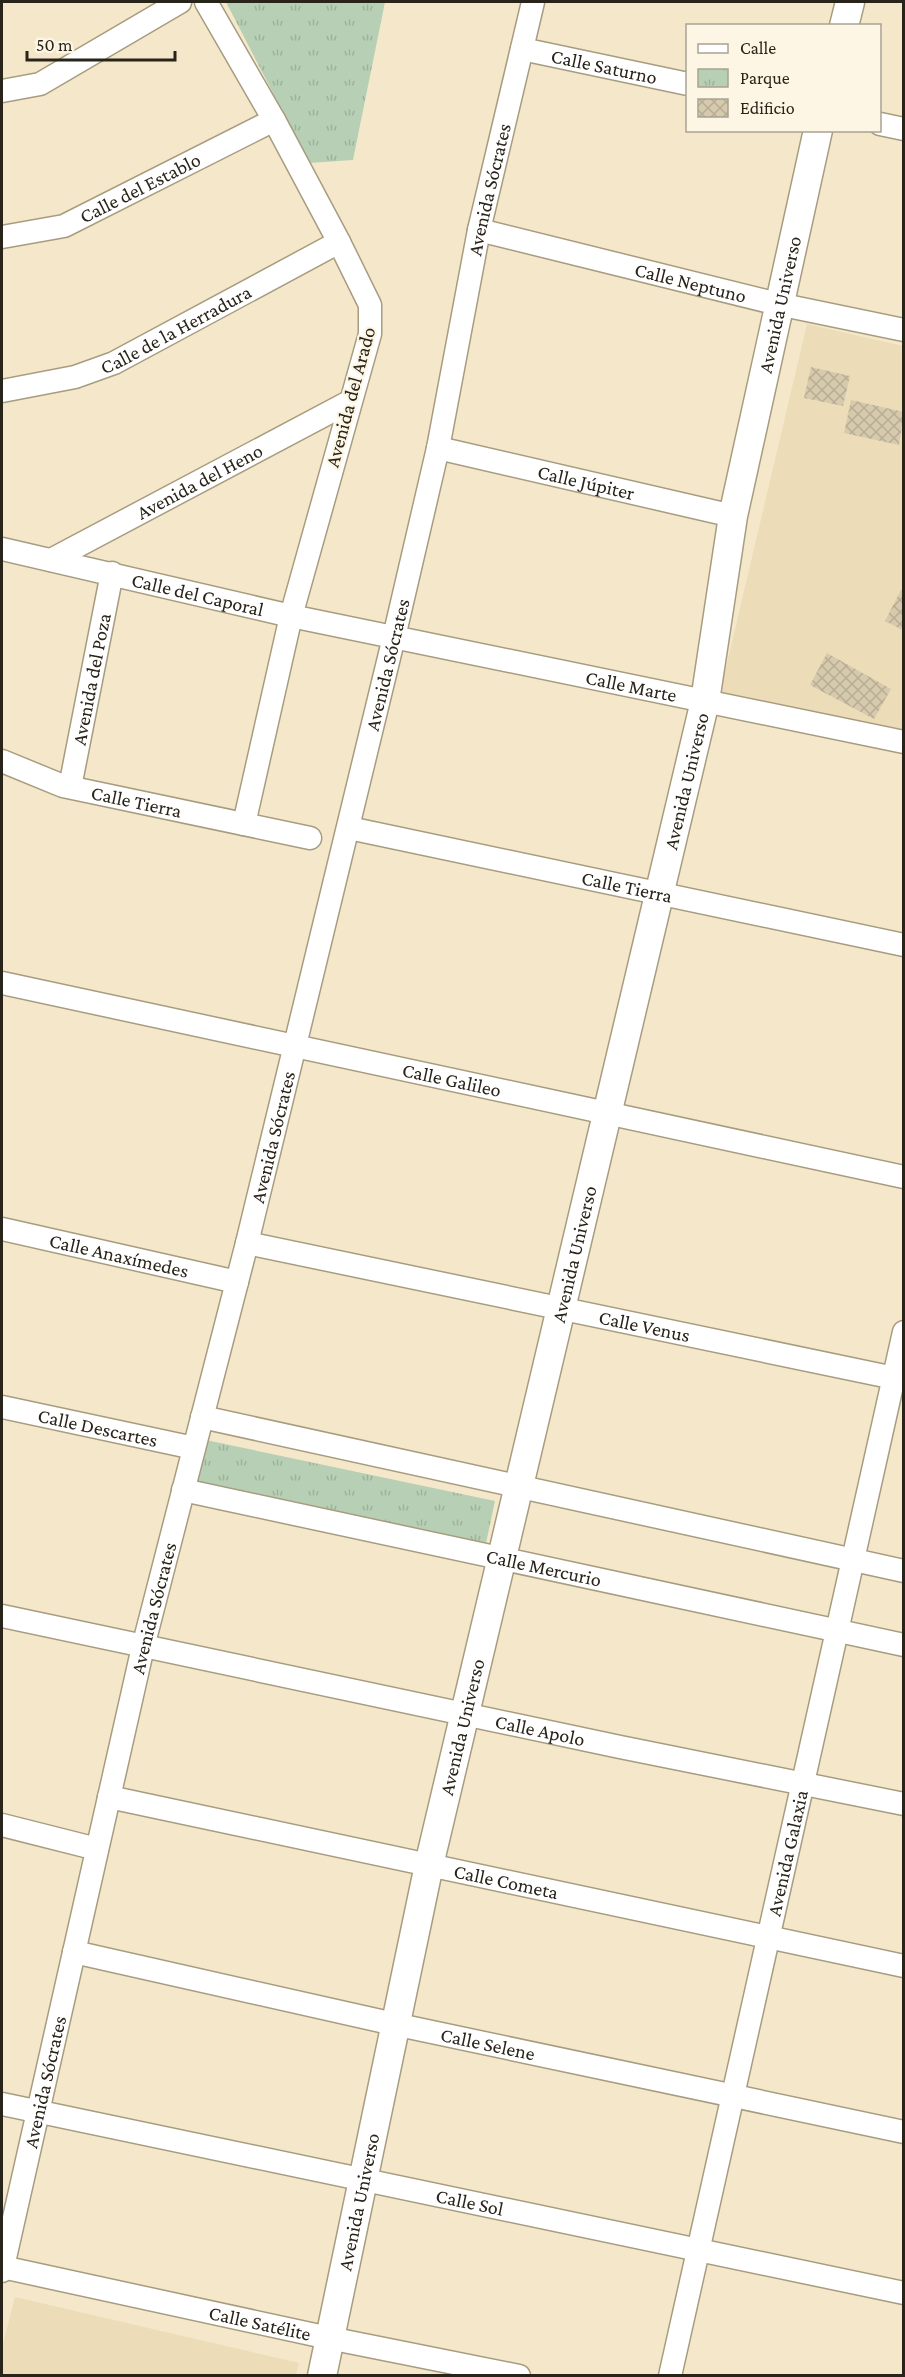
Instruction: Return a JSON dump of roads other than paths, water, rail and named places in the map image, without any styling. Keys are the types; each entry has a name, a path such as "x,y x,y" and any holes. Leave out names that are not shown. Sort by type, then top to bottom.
{"street":[{"path":"2,91 40,84 180,2"},
{"name":"Avenida del Arado","path":"206,2 274,120 339,242 370,305 371,319 370,334 349,402 291,616 244,824"},
{"name":"Avenida Sócrates","path":"2,2268 143,1647 247,1243 394,637 438,448 479,230 533,2"},
{"path":"844,24 850,2"},
{"name":"Calle Saturno","path":"522,49 686,84"},
{"name":"Calle del Establo","path":"2,237 64,226 274,120"},
{"path":"881,124 903,129"},
{"name":"Avenida Universo","path":"322,2376 429,1865 705,701 733,516 818,132"},
{"name":"Calle Neptuno","path":"479,230 778,304 903,330"},
{"name":"Calle de la Herradura","path":"2,391 75,377 114,363 339,242"},
{"name":"Avenida del Heno","path":"51,560 349,402"},
{"name":"Calle Júpiter","path":"438,448 733,516"},
{"name":"Calle del Caporal","path":"2,549 291,616 394,637"},
{"name":"Avenida del Poza","path":"70,787 112,573"},
{"name":"Calle Marte","path":"394,637 903,742"},
{"name":"Calle Tierra","path":"2,761 70,787 310,838"},
{"name":"Calle Tierra","path":"349,828 903,945"},
{"name":"Calle Galileo","path":"2,983 903,1178"},
{"name":"Calle Anaxímedes","path":"2,1230 237,1282"},
{"name":"Calle Venus","path":"247,1243 898,1379"},
{"name":"Avenida Galaxia","path":"670,2376 853,1560 898,1379 903,1332"},
{"name":"Calle Descartes","path":"2,1407 194,1448"},
{"path":"202,1417 903,1571"},
{"name":"Calle Mercurio","path":"183,1490 903,1645"},
{"name":"Calle Apolo","path":"2,1616 903,1804"},
{"name":"Calle Cometa","path":"109,1797 903,1966"},
{"path":"2,1825 97,1849"},
{"name":"Calle Selene","path":"74,1952 394,2024 903,2132"},
{"name":"Calle Sol","path":"2,2104 698,2252 903,2293"},
{"name":"Calle Satélite","path":"2,2268 519,2376"}]}
